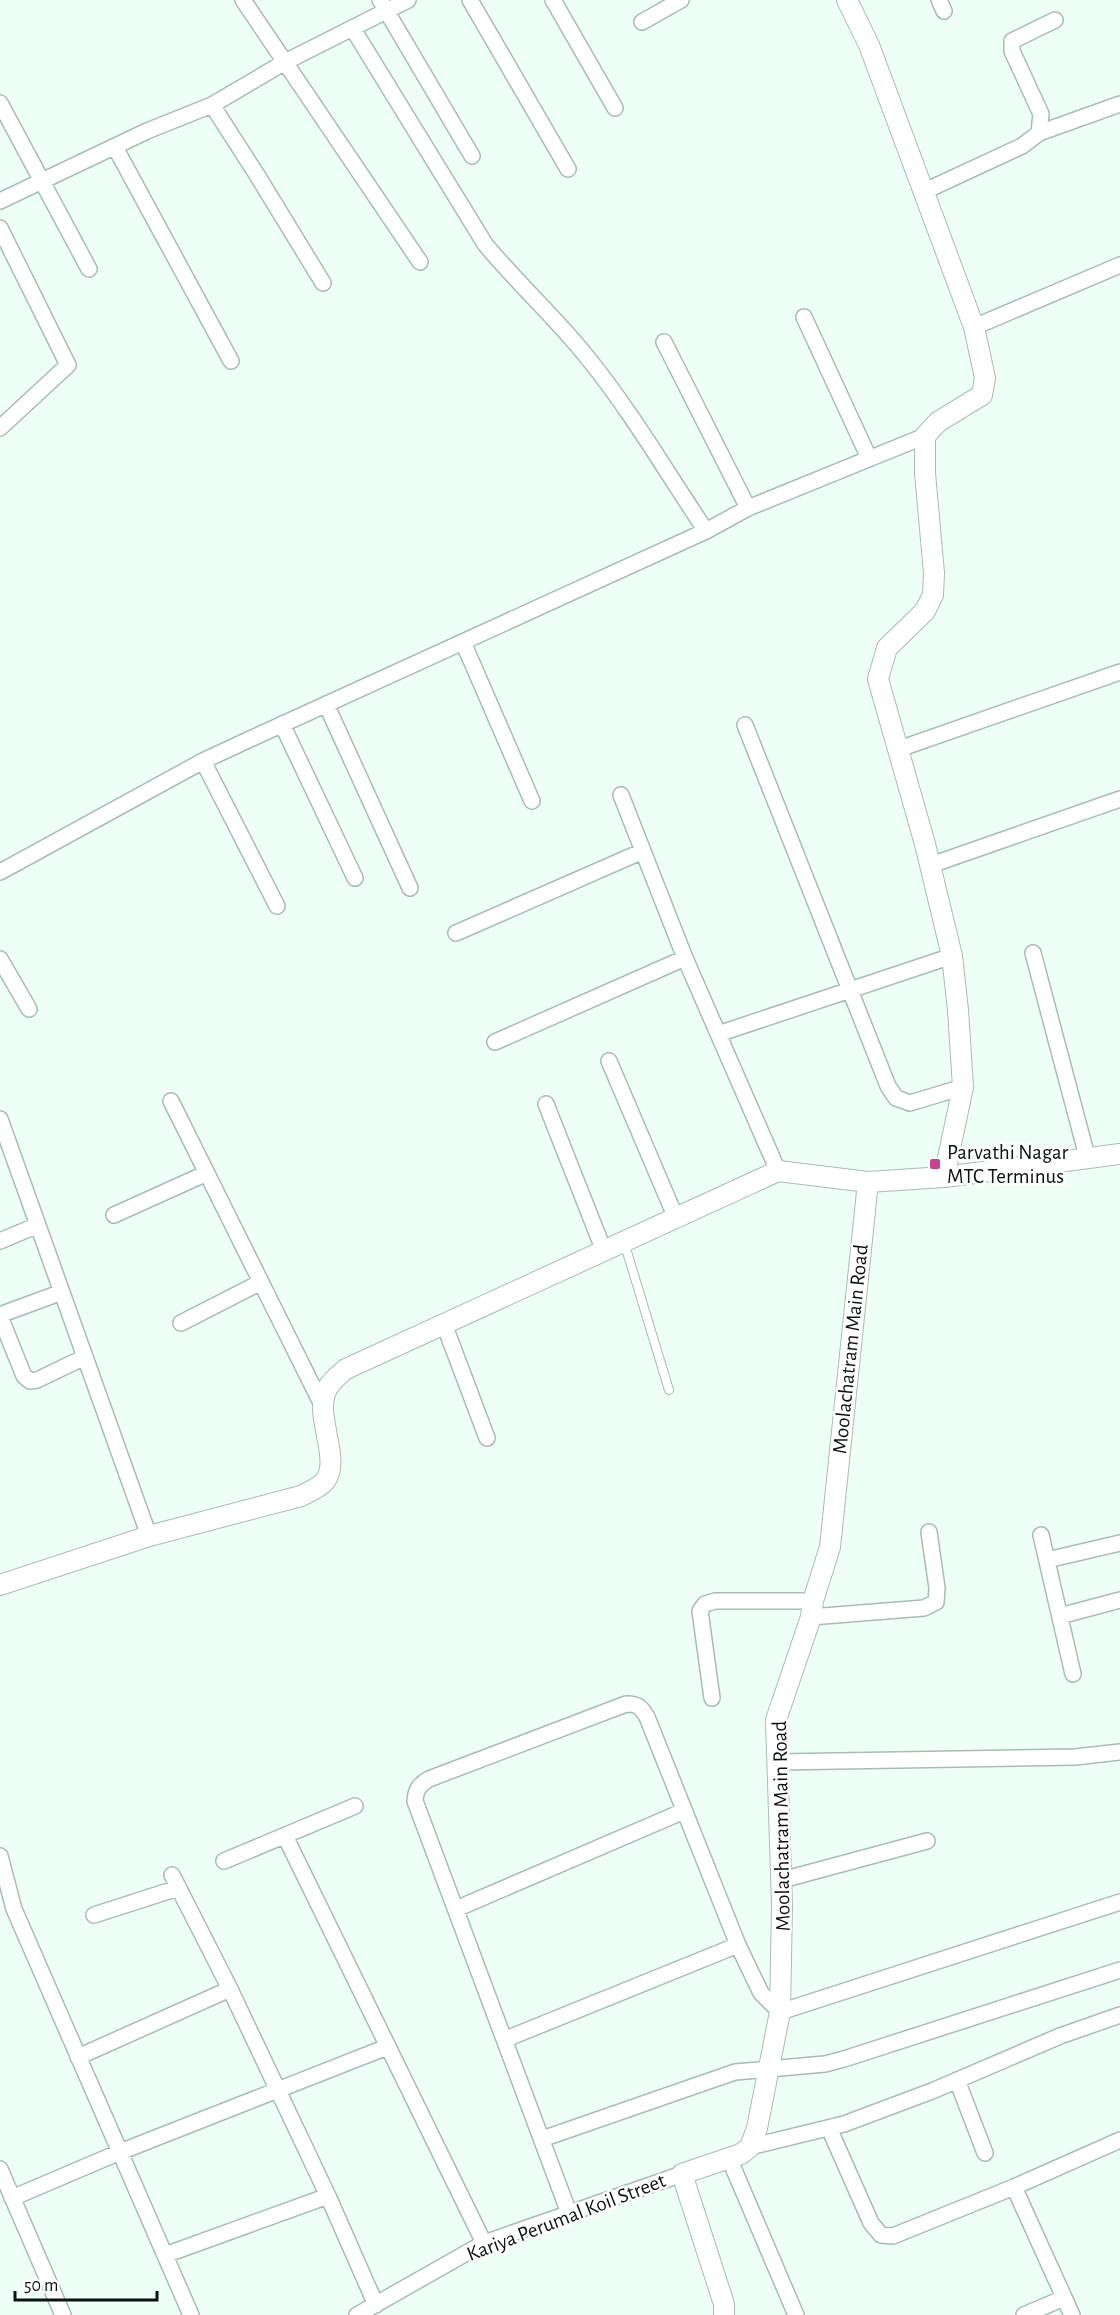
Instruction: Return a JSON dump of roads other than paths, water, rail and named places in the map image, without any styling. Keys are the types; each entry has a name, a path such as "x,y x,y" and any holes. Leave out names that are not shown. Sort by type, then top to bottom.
{"street":[{"path":"243,0 420,262"},
{"path":"0,201 147,131 212,105 285,62 353,29 383,6 408,0"},
{"path":"470,0 568,169"},
{"path":"553,0 615,108"},
{"path":"642,22 681,0"},
{"path":"0,872 203,761 706,531 748,508 925,436 938,422 982,395 985,378 974,327 869,45 847,0"},
{"path":"383,6 472,156"},
{"path":"1039,133 1041,114 1012,51 1012,41 1055,20"},
{"path":"353,29 485,244 593,365 706,531"},
{"path":"0,103 89,269"},
{"path":"925,191 1022,146 1039,133 1120,104"},
{"path":"212,105 323,283"},
{"path":"115,147 231,361"},
{"path":"0,228 68,365 0,428"},
{"path":"974,327 1120,265"},
{"path":"804,317 869,458"},
{"path":"664,342 748,508"},
{"path":"925,436 925,473 934,573 933,594 925,610 887,648 878,679 931,865 952,956 963,1087 944,1177"},
{"path":"463,642 532,801"},
{"path":"899,749 1120,672"},
{"path":"326,704 410,888"},
{"path":"282,724 355,878"},
{"path":"745,725 888,1086 896,1098 910,1103 963,1087"},
{"path":"203,761 277,906"},
{"path":"621,795 718,1034 778,1171"},
{"path":"931,865 1120,799"},
{"path":"456,933 643,850"},
{"path":"1033,953 1088,1160"},
{"path":"718,1034 952,956"},
{"path":"495,1042 686,957"},
{"path":"0,959 29,1009"},
{"path":"609,1061 676,1218"},
{"path":"171,1101 323,1407"},
{"path":"546,1104 604,1251"},
{"path":"0,1119 149,1536"},
{"path":"0,1585 149,1536 301,1496 315,1489 325,1480 330,1468 323,1407 325,1391 332,1381 346,1369 778,1171 868,1182 944,1177 1088,1160 1120,1154"},
{"path":"0,1166 15,1161"},
{"path":"114,1215 207,1173"},
{"name":"Moolachatram Main Road","path":"750,2147 757,2128 780,2012 782,1880 776,1719 830,1547 868,1182"},
{"path":"0,1241 38,1225"},
{"path":"181,1323 261,1282"},
{"path":"62,1292 5,1313 2,1318 3,1324 24,1376 30,1381 37,1380 85,1357"},
{"path":"444,1324 487,1438"},
{"path":"712,1698 700,1611 705,1604 715,1601 812,1609 924,1608 936,1602 937,1588 929,1532"},
{"path":"1041,1536 1073,1674"},
{"path":"1047,1560 1120,1543"},
{"path":"1060,1616 1120,1600"},
{"path":"569,2213 506,2039 415,1801 416,1791 429,1779 626,1704 641,1707 738,1946 761,1993 780,2012 1120,1902"},
{"path":"778,1762 1075,1756 1120,1752"},
{"path":"224,1861 356,1806"},
{"path":"456,1909 684,1811"},
{"path":"285,1836 484,2243"},
{"path":"782,1880 927,1841"},
{"path":"0,1856 14,1909 191,2315"},
{"path":"94,1915 175,1881 230,1989 328,2196 376,2305"},
{"path":"506,2039 738,1946"},
{"path":"542,2139 735,2072 825,2064 844,2059 1120,1970"},
{"path":"78,2057 230,1989"},
{"path":"724,2315 724,2304 682,2174 741,2154 750,2147 829,2128 957,2080 1060,2036 1120,2014"},
{"path":"12,2198 120,2152 387,2047"},
{"path":"957,2080 985,2153"},
{"path":"829,2128 871,2223 881,2235 893,2236 1014,2187 1120,2140"},
{"path":"729,2158 796,2315"},
{"path":"0,2169 63,2315"},
{"name":"Kariya Perumal Koil Street","path":"357,2315 484,2243 682,2174"},
{"path":"1014,2187 1072,2315"},
{"path":"165,2255 328,2196"},
{"path":"1024,2315 1064,2298"}],"lane":[{"path":"623,1242 669,1390"}],"place":[{"name":"Parvathi Nagar MTC Terminus","path":"935,1164"}]}
